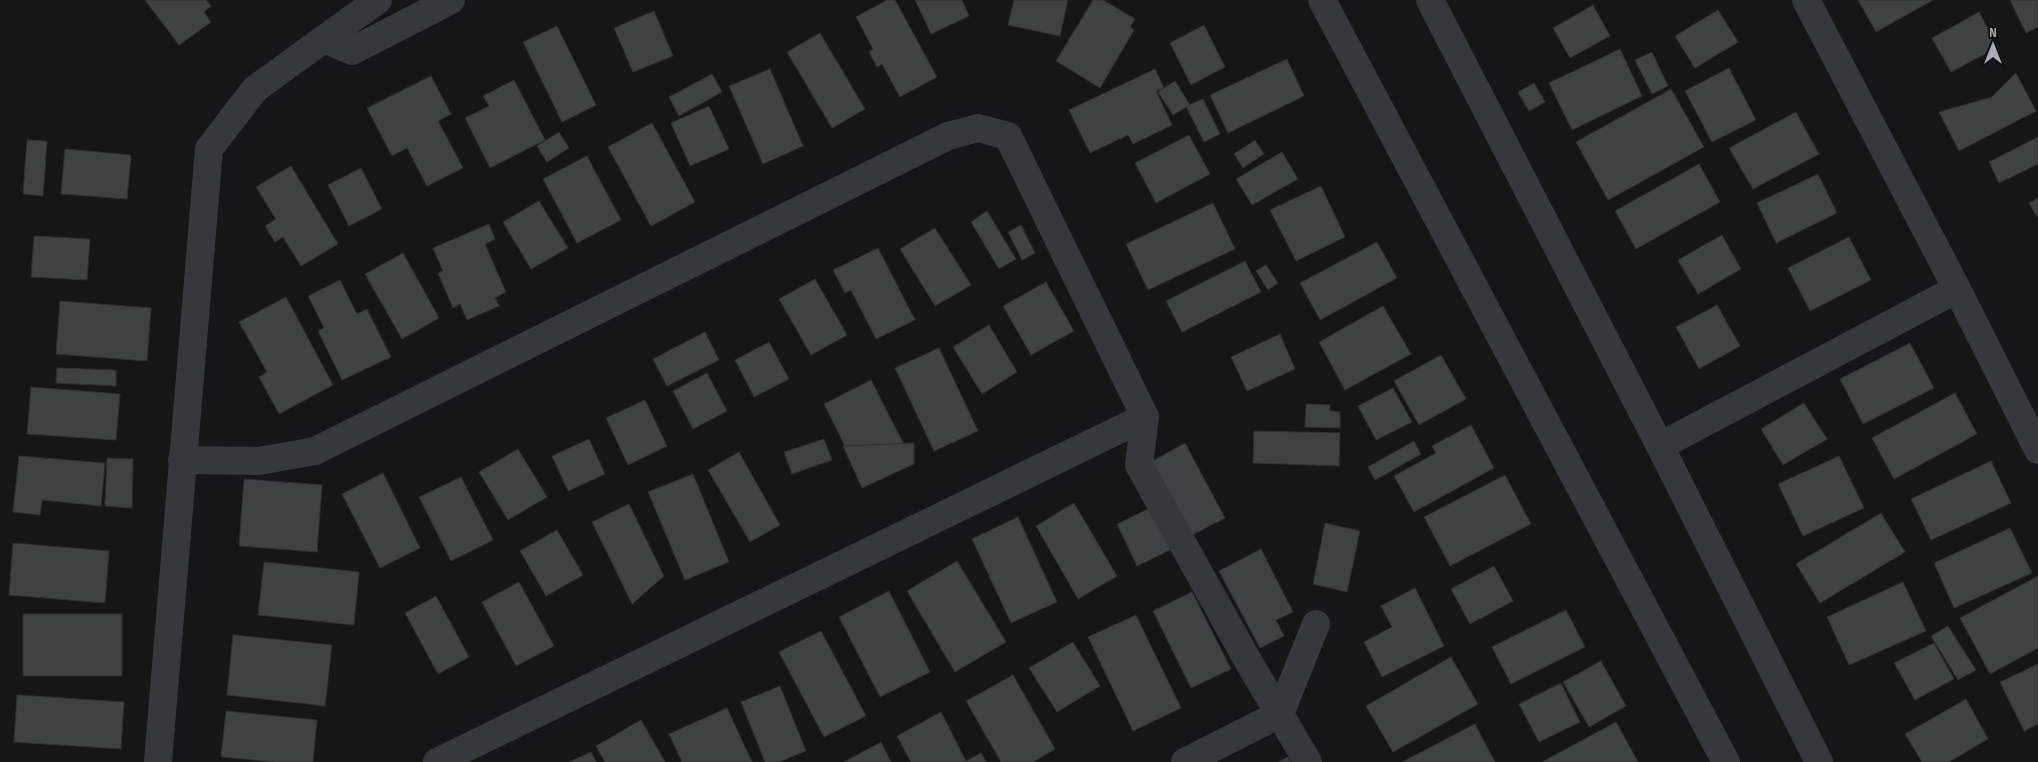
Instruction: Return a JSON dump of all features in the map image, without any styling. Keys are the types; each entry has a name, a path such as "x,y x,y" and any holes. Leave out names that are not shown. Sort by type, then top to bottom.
{"street":[{"path":"158,762 182,460 210,150 255,89 378,0"},
{"path":"324,39 352,51 451,0"},
{"path":"1322,0 1726,762"},
{"path":"1430,0 1660,446 1819,762"},
{"path":"1806,0 1957,289 2038,450"},
{"path":"182,460 259,461 315,451 948,136 978,128 1008,136 1145,417 1139,465 1308,762"},
{"path":"1660,446 1957,289"},
{"path":"437,762 1145,417"},
{"path":"1185,762 1280,714 1316,624"}],"building":[{"path":"145,0 206,0 211,6 204,12 211,22 179,45"},
{"path":"887,0 895,0 937,77 900,97 882,64 877,67 869,52 873,49 856,17"},
{"path":"915,0 962,0 969,16 931,34"},
{"path":"1014,0 1068,0 1060,36 1008,25"},
{"path":"1093,0 1103,0 1135,19 1130,27 1134,30 1100,88 1056,61"},
{"path":"1858,0 1933,0 1876,32"},
{"path":"2010,0 2038,0 2038,27 2026,33"},
{"path":"1593,5 1610,36 1570,58 1553,28"},
{"path":"1718,10 1738,42 1695,68 1675,36"},
{"path":"654,11 673,56 633,72 614,28"},
{"path":"1979,12 1998,47 1951,72 1932,38"},
{"path":"1204,25 1225,67 1191,85 1170,43"},
{"path":"557,26 596,105 562,122 523,42"},
{"path":"820,33 865,109 832,128 787,52"},
{"path":"1620,49 1642,96 1572,130 1549,83"},
{"path":"1652,52 1668,86 1652,94 1635,60"},
{"path":"1287,59 1304,96 1228,133 1210,95"},
{"path":"1729,68 1756,120 1712,142 1685,91"},
{"path":"770,69 803,146 763,164 729,86"},
{"path":"1155,69 1164,88 1156,91 1172,125 1133,144 1128,135 1090,153 1069,110"},
{"path":"2016,73 2036,111 1959,151 1939,112 1992,97"},
{"path":"712,74 722,92 679,116 669,97"},
{"path":"431,76 451,114 438,121 463,168 427,186 407,148 392,156 367,108"},
{"path":"514,80 545,140 490,168 465,118 489,106 483,96"},
{"path":"1175,81 1190,105 1173,115 1158,92"},
{"path":"1534,83 1545,102 1529,111 1518,92"},
{"path":"1671,89 1704,147 1608,200 1576,142"},
{"path":"1203,99 1220,134 1204,142 1186,106"},
{"path":"709,106 729,149 690,166 671,123"},
{"path":"1796,112 1819,154 1753,189 1729,148"},
{"path":"652,123 695,202 651,226 608,147"},
{"path":"559,132 569,148 547,162 537,146"},
{"path":"1189,135 1210,174 1156,203 1135,163"},
{"path":"2038,137 2038,164 1999,183 1989,162"},
{"path":"27,140 47,141 43,196 23,194"},
{"path":"1255,140 1264,154 1243,168 1234,154"},
{"path":"65,149 131,155 127,199 61,194"},
{"path":"1282,152 1298,179 1252,205 1236,179"},
{"path":"587,156 621,220 577,243 543,179"},
{"path":"1699,164 1720,202 1636,249 1615,211"},
{"path":"291,166 338,244 301,266 283,237 275,242 265,226 276,219 256,187"},
{"path":"361,168 382,209 349,226 328,185"},
{"path":"1818,174 1837,213 1776,243 1757,203"},
{"path":"1321,186 1345,237 1296,261 1270,210"},
{"path":"2038,198 2038,218 2029,203"},
{"path":"539,201 568,248 531,269 503,222"},
{"path":"1213,203 1235,249 1148,290 1126,244"},
{"path":"987,211 1016,259 999,269 971,222"},
{"path":"489,224 495,239 485,244 506,292 495,298 499,306 467,320 460,304 453,308 438,273 443,271 433,248"},
{"path":"1021,225 1035,253 1022,260 1008,232"},
{"path":"935,228 971,285 935,306 900,249"},
{"path":"1722,235 1741,269 1698,294 1678,260"},
{"path":"34,236 90,239 87,280 31,277"},
{"path":"1849,237 1871,280 1810,311 1788,268"},
{"path":"1377,242 1397,278 1320,320 1300,283"},
{"path":"878,248 915,320 876,339 851,290 845,293 833,270"},
{"path":"403,253 439,318 402,339 365,274"},
{"path":"1245,261 1261,292 1182,332 1166,301"},
{"path":"1266,265 1278,283 1268,290 1256,271"},
{"path":"815,279 847,335 811,355 779,299"},
{"path":"340,280 357,314 367,309 391,357 342,380 318,331 324,328 308,296"},
{"path":"1046,282 1074,331 1031,355 1003,306"},
{"path":"286,297 333,385 279,414 259,377 267,372 239,322"},
{"path":"60,301 151,308 147,361 56,354"},
{"path":"1717,305 1740,346 1699,369 1676,327"},
{"path":"1383,306 1411,354 1345,390 1319,342"},
{"path":"989,325 1017,372 982,394 953,347"},
{"path":"705,332 719,360 667,386 653,359"},
{"path":"1280,334 1295,369 1247,391 1231,357"},
{"path":"769,342 789,379 754,397 735,360"},
{"path":"1910,343 1934,388 1863,424 1840,379"},
{"path":"939,348 978,431 934,451 895,368"},
{"path":"1441,355 1466,399 1419,425 1394,381"},
{"path":"57,368 116,370 116,386 56,383"},
{"path":"707,373 727,411 693,429 673,391"},
{"path":"871,380 911,458 863,482 824,404"},
{"path":"31,387 120,394 116,440 27,434"},
{"path":"1393,388 1412,422 1376,440 1358,406"},
{"path":"1955,393 1977,434 1894,479 1872,438"},
{"path":"645,400 667,446 628,465 606,418"},
{"path":"1804,403 1827,439 1783,465 1761,429"},
{"path":"1306,404 1330,405 1330,411 1340,412 1340,428 1305,427"},
{"path":"1471,425 1494,468 1414,512 1394,476 1436,453 1432,446"},
{"path":"1254,431 1340,433 1339,466 1253,463"},
{"path":"589,439 605,474 568,491 552,456"},
{"path":"824,439 832,460 792,474 784,452"},
{"path":"1414,441 1421,454 1375,480 1368,467"},
{"path":"914,443 914,464 862,488 843,446"},
{"path":"1185,443 1225,518 1190,536 1151,462"},
{"path":"518,449 547,497 508,520 479,472"},
{"path":"739,452 780,525 750,542 708,470"},
{"path":"19,456 105,463 101,506 42,500 40,515 13,512"},
{"path":"1839,456 1864,508 1803,536 1778,484"},
{"path":"107,458 133,459 132,508 105,506"},
{"path":"1991,461 2011,503 1931,540 1911,499"},
{"path":"383,473 420,548 380,568 342,494"},
{"path":"693,474 729,562 685,580 648,492"},
{"path":"1505,475 1531,524 1450,566 1424,517"},
{"path":"461,477 493,540 451,561 419,497"},
{"path":"244,479 322,485 317,552 239,546"},
{"path":"1074,503 1117,576 1078,599 1036,526"},
{"path":"629,504 664,576 632,604 592,522"},
{"path":"1154,506 1174,548 1137,566 1117,524"},
{"path":"1881,513 1905,552 1820,603 1796,564"},
{"path":"1018,517 1057,602 1011,623 972,539"},
{"path":"1325,523 1360,531 1347,592 1313,584"},
{"path":"2010,528 2032,573 1954,608 1934,563"},
{"path":"557,530 583,575 546,596 520,551"},
{"path":"13,543 109,551 105,603 9,595"},
{"path":"1261,549 1293,612 1276,620 1284,636 1260,648 1219,571"},
{"path":"957,561 1006,642 955,672 907,591"},
{"path":"264,562 359,572 354,625 258,615"},
{"path":"1494,566 1513,601 1470,624 1451,589"},
{"path":"2038,576 2038,648 1990,674 1960,618"},
{"path":"519,582 554,646 516,666 482,602"},
{"path":"1903,582 1926,631 1849,665 1827,617"},
{"path":"1415,588 1444,646 1382,677 1364,642 1392,627 1381,606"},
{"path":"889,591 930,672 880,697 839,617"},
{"path":"1192,592 1231,669 1191,688 1153,611"},
{"path":"436,596 469,657 438,674 405,613"},
{"path":"1566,610 1585,647 1511,684 1492,647"},
{"path":"23,614 122,614 122,676 23,676"},
{"path":"1136,615 1181,708 1133,731 1088,637"},
{"path":"1948,626 1976,670 1958,680 1931,636"},
{"path":"821,631 866,716 824,737 779,652"},
{"path":"233,635 332,645 325,706 227,695"},
{"path":"1073,642 1100,686 1057,712 1029,668"},
{"path":"1934,643 1954,679 1915,700 1894,663"},
{"path":"1451,657 1478,704 1393,752 1366,706"},
{"path":"1601,661 1626,706 1589,727 1563,682"},
{"path":"2038,664 2038,724 2024,731 2000,682"},
{"path":"1013,675 1055,749 1033,762 1001,762 966,701"},
{"path":"1561,683 1580,722 1539,742 1519,704"},
{"path":"780,686 806,751 779,762 765,762 741,702"},
{"path":"17,695 124,702 121,749 14,742"},
{"path":"1966,699 1988,739 1949,762 1922,762 1905,734"},
{"path":"727,708 752,762 682,762 669,734"},
{"path":"226,711 317,720 313,762 274,762 221,757"},
{"path":"941,712 966,761 981,753 986,762 911,762 897,736"},
{"path":"641,720 665,762 605,762 596,746"},
{"path":"1616,722 1638,762 1542,762"},
{"path":"1475,724 1495,762 1402,762"},
{"path":"881,742 891,762 844,762"},
{"path":"591,752 596,762 569,762"},
{"path":"1288,757 1291,762 1278,762"}]}
